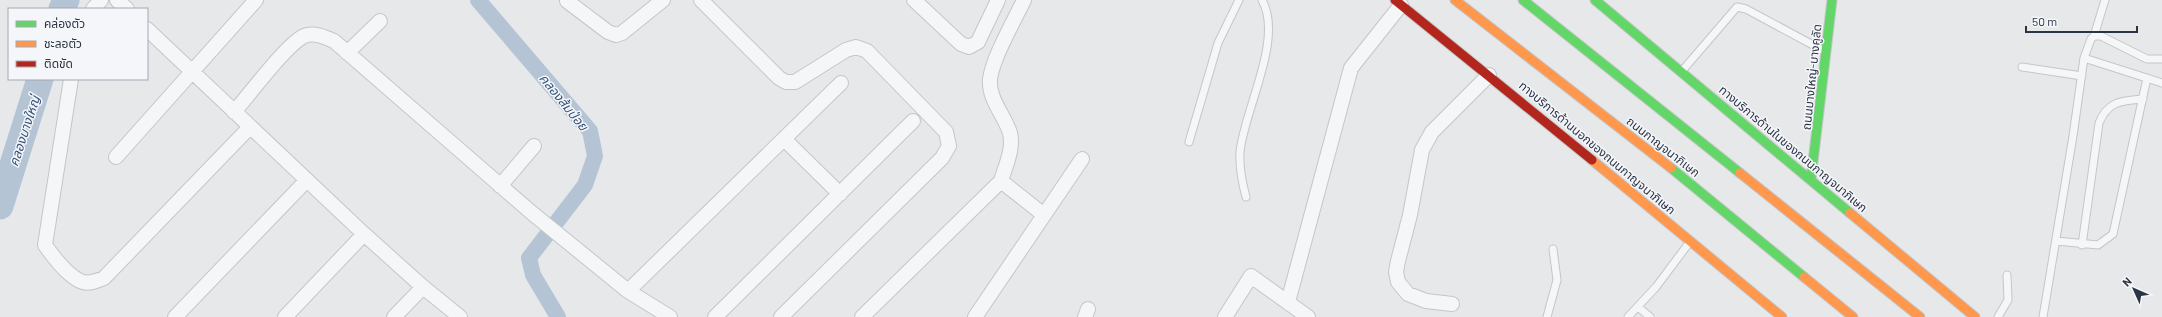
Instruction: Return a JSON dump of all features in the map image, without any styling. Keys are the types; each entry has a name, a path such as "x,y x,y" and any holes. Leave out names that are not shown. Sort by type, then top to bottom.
{"main road":[{"name":"ถนนกาญจนาภิเษก","path":"1455,0 1686,180 1853,317"},
{"path":"1523,0 1920,317"},
{"name":"ทางบริการด้านในของถนนกาญจนาภิเษก","path":"1595,0 1682,71 1975,317"},
{"name":"ถนนบางใหญ่-บางคูลัด","path":"1811,179 1832,0"},
{"name":"ทางบริการด้านนอกของถนนกาญจนาภิเษก","path":"1398,2 1489,75 1782,317"}],"street":[{"path":"94,8 101,0"},
{"path":"117,0 126,8"},
{"path":"116,157 256,0"},
{"path":"567,1 608,32 616,35 622,33 663,0"},
{"path":"701,0 780,78 786,82 795,82 846,50 856,47 867,51 946,132 949,146 942,158 781,317"},
{"path":"914,0 961,44 969,47 978,42 998,0"},
{"path":"862,317 1001,181 1009,156 1010,134 993,97 990,80 994,65 1024,0"},
{"path":"1288,302 1351,68 1398,2"},
{"path":"348,53 380,21"},
{"path":"148,30 364,234 460,317"},
{"path":"234,112 292,45 305,35 320,35 334,41 532,213 628,291 670,317"},
{"path":"1452,304 1426,301 1408,294 1398,282 1396,272 1410,215 1422,150 1437,127 1489,75"},
{"path":"71,80 45,245 56,260 81,282 95,283 104,278 250,127"},
{"path":"628,291 841,83"},
{"path":"715,317 913,121"},
{"path":"784,139 840,194"},
{"path":"500,186 534,146"},
{"path":"975,317 1082,159"},
{"path":"175,317 306,180"},
{"path":"1001,181 1044,216"},
{"path":"285,317 364,234"},
{"path":"1225,317 1251,276 1308,317"},
{"path":"394,317 423,286"}],"lane":[{"path":"1189,142 1218,43 1239,0"},
{"path":"1246,197 1240,177 1240,151 1266,50 1268,23 1262,0"},
{"path":"2043,317 2084,58 2091,39 2094,36 2105,0"},
{"path":"1682,71 1737,7 1746,9 1826,52"},
{"path":"2094,36 2101,36 2147,59 2162,59"},
{"path":"2084,58 2162,83"},
{"path":"2022,67 2082,76"},
{"path":"2056,241 2098,245 2113,234 2147,78"},
{"path":"2082,244 2099,123 2103,112 2118,102 2143,99"},
{"path":"1628,317 1656,287 1691,242"},
{"path":"1547,317 1557,280 1553,249"},
{"path":"1998,317 2008,300 2007,275"},
{"path":"1638,307 1650,317"}],"waterway":[{"name":"คลองบางใหญ่","path":"62,8 66,0"},
{"name":"คลองส้มป่อย","path":"478,0 590,131 595,156 585,185 529,258 533,275 558,317"},
{"name":"คลองบางใหญ่","path":"0,206 40,80"}],"traffic: fast":[{"path":"1523,0 1740,173"},
{"path":"1595,0 1850,213"},
{"path":"1811,179 1832,0"},
{"path":"1671,168 1804,277"}],"traffic: slow":[{"path":"1455,0 1671,168"},
{"path":"1592,160 1782,317"},
{"path":"1740,173 1920,317"},
{"path":"1850,213 1975,317"},
{"path":"1804,277 1853,317"}],"traffic: jam":[{"path":"1395,0 1592,160"}]}
